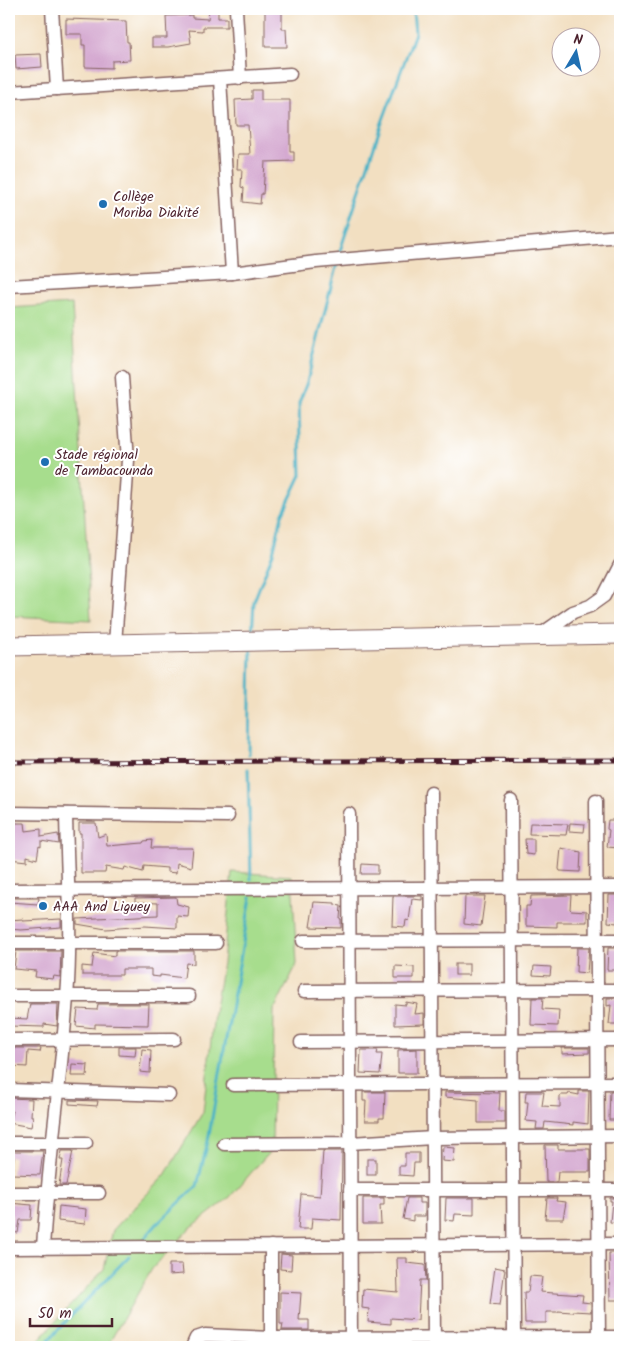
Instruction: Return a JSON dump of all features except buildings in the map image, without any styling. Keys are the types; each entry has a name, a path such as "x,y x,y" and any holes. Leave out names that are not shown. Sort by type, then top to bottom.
{"highway":[{"path":"9,646 620,634"}],"street":[{"path":"52,9 57,89"},
{"path":"236,9 240,78"},
{"path":"9,92 290,74"},
{"path":"220,79 232,273"},
{"path":"9,286 232,273 362,257 620,236"},
{"path":"115,644 128,460 122,377"},
{"path":"540,635 573,612 590,606 604,596 620,565"},
{"path":"431,793 434,1342"},
{"path":"511,800 514,1337"},
{"path":"596,801 599,1342"},
{"path":"9,813 228,816"},
{"path":"43,1248 67,996 69,943 66,814"},
{"path":"348,814 351,1342"},
{"path":"9,890 620,887"},
{"path":"302,942 620,940"},
{"path":"9,944 216,943"},
{"path":"304,991 620,990"},
{"path":"9,996 189,996"},
{"path":"9,1040 174,1039"},
{"path":"301,1042 620,1040"},
{"path":"233,1085 620,1084"},
{"path":"9,1090 169,1095"},
{"path":"224,1144 350,1144 432,1138 620,1136"},
{"path":"9,1143 86,1142"},
{"path":"350,1190 620,1190"},
{"path":"9,1193 99,1192"},
{"path":"9,1248 620,1244"},
{"path":"270,1246 271,1342"},
{"path":"192,1347 196,1338 205,1335 271,1342 434,1342 514,1337 599,1342 620,1337"}],"green space":[{"name":"Stade régional de Tambacounda","path":"72,304 91,620 9,616 9,308"},
{"path":"232,872 292,876 297,964 274,1010 272,1149 229,1198 189,1229 152,1269 109,1343 103,1347 32,1347 104,1269 113,1230 165,1175 203,1112 214,1013 223,963"}],"waterway":[{"path":"338,257 380,128 415,33 412,9"},
{"path":"252,636 254,601 273,553 282,515 301,475 299,403 307,382 337,263"},
{"path":"249,754 251,647"},
{"path":"248,769 251,879"},
{"path":"145,1238 197,1186 208,1141 251,897"},
{"path":"43,1347 129,1256"}],"railway":[{"path":"9,762 620,760"}],"place":[{"name":"Collège Moriba Diakité","path":"103,204"},
{"name":"Stade régional de Tambacounda","path":"45,462"},
{"name":"AAA And Liguey","path":"43,906"}]}
